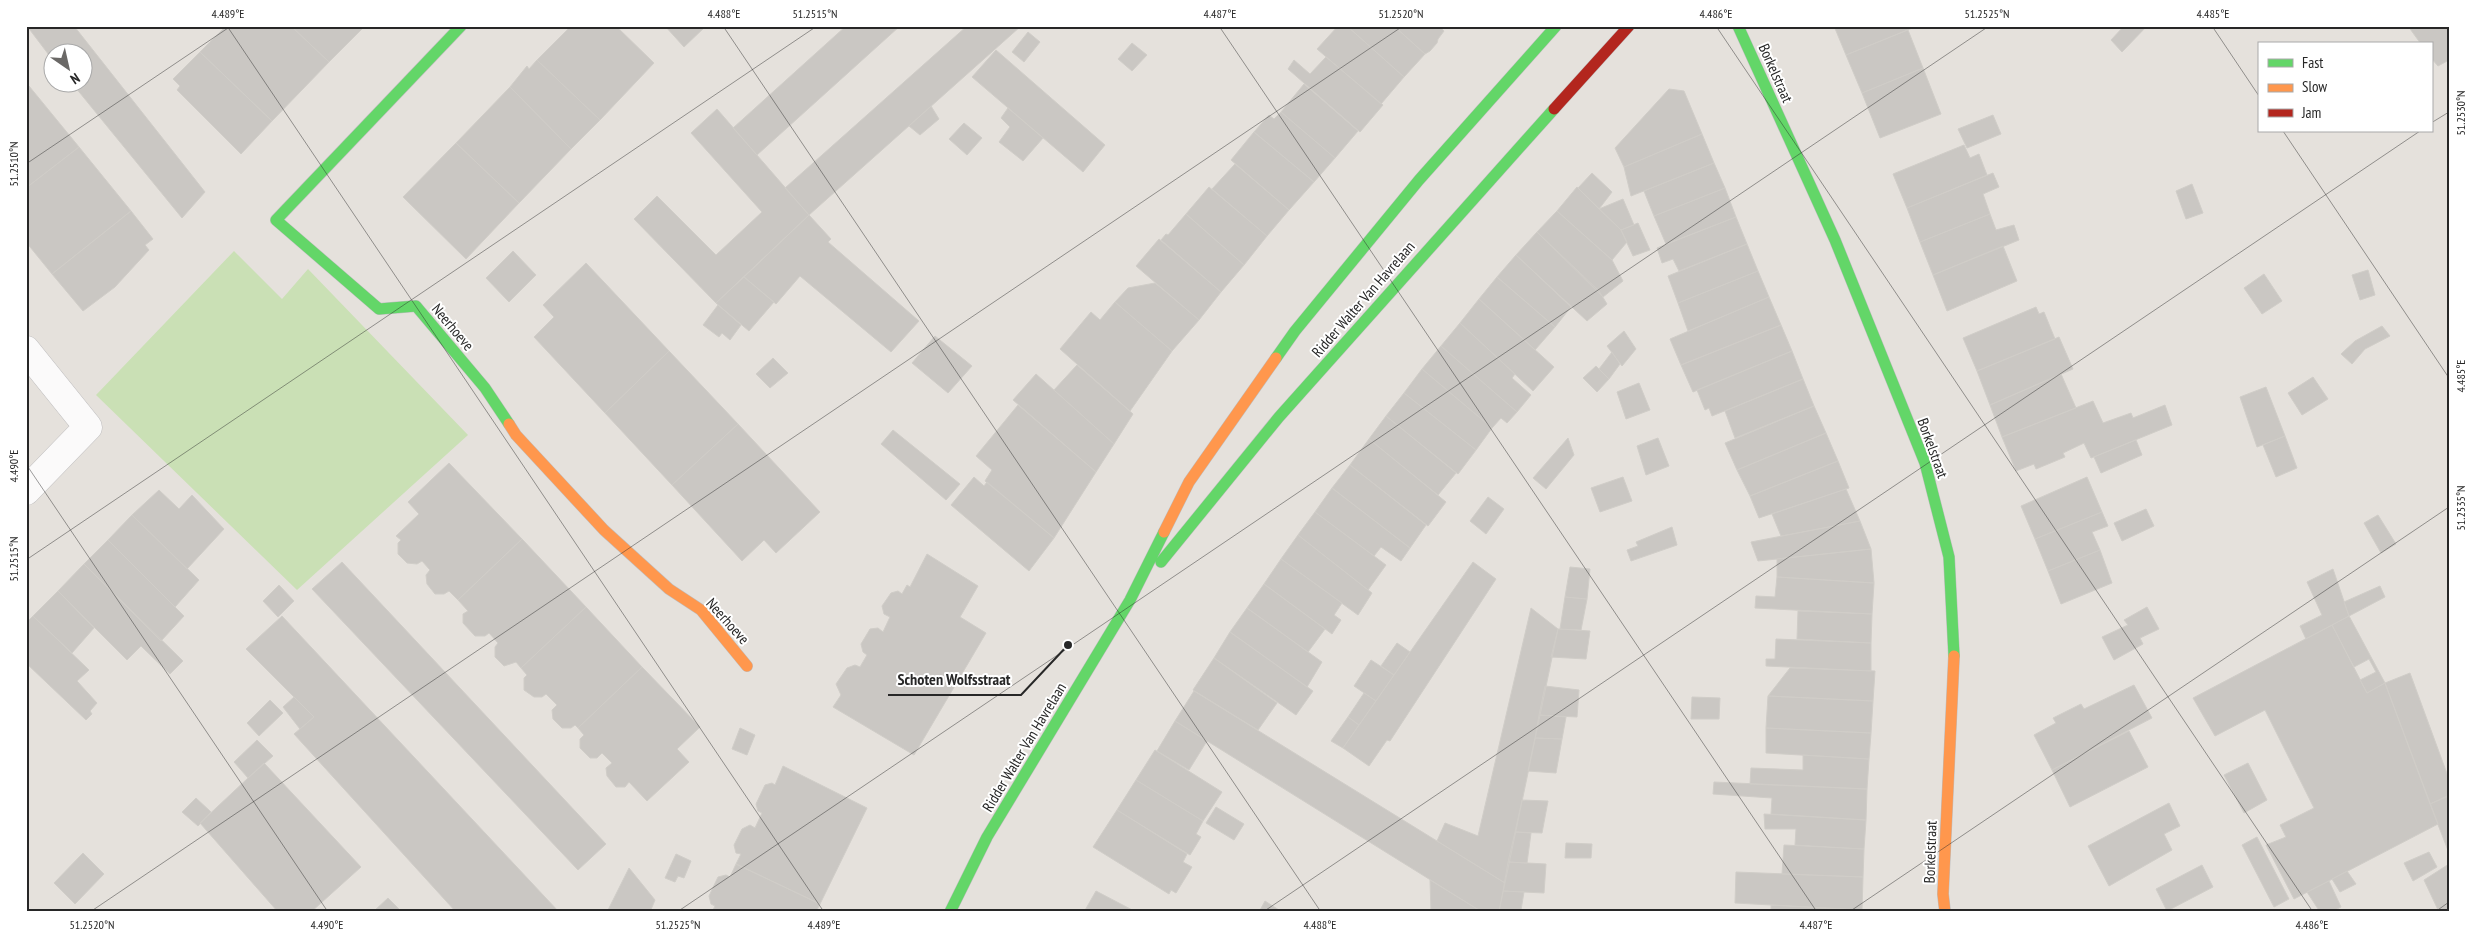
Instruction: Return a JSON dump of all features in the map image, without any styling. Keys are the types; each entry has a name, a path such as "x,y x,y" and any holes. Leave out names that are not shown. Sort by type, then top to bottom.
{"street":[{"name":"Neerhoeve","path":"461,26 276,220 378,310 416,306 485,388 516,435 604,530 669,590 702,610 747,666"},
{"name":"Ridder Walter Van Havrelaan","path":"950,912 987,837 1130,600 1189,482 1295,331 1419,180 1556,26"},
{"name":"Ridder Walter Van Havrelaan","path":"1130,600 1279,417 1629,26"},
{"name":"Borkelstraat","path":"1738,26 1835,240 1925,462 1949,557 1954,652 1944,894 1945,912"},
{"path":"26,350 88,427 26,491"}],"green space":[{"path":"234,251 282,299 308,269 468,435 297,590 96,395"}],"building":[{"path":"27,26 74,26 87,42 42,42 42,46"},
{"path":"226,26 291,26 329,62 272,121 200,52"},
{"path":"291,26 365,26 329,62"},
{"path":"571,26 616,26 654,63 600,120 537,60"},
{"path":"665,26 706,26 684,47"},
{"path":"846,26 900,26 757,155 733,128"},
{"path":"967,26 1021,26 809,215 785,188"},
{"path":"1338,26 1347,26 1404,77 1381,104 1317,49"},
{"path":"1347,26 1394,26 1425,54 1404,77"},
{"path":"1394,26 1439,26 1444,31 1437,43 1425,54"},
{"path":"1834,26 1917,26 1846,55"},
{"path":"2124,26 2147,26 2122,52 2111,40"},
{"path":"2408,26 2449,26 2449,60 2438,66 2432,59 2432,42 2420,42"},
{"path":"1908,30 1923,68 1862,93 1846,55"},
{"path":"1028,32 1040,42 1024,62 1012,52"},
{"path":"1132,43 1147,55 1132,71 1118,59"},
{"path":"92,49 205,192 182,218 79,92 92,92"},
{"path":"996,50 1105,145 1083,172 972,77"},
{"path":"200,52 272,121 241,154 177,90 180,86 173,79"},
{"path":"1326,57 1383,105 1360,132 1288,69 1294,60 1310,74"},
{"path":"537,60 600,120 571,149 510,87 527,66 529,69"},
{"path":"1923,68 1941,114 1880,138 1862,93"},
{"path":"1304,84 1358,131 1335,158 1281,112"},
{"path":"29,86 79,147 26,188 26,88"},
{"path":"510,87 571,149 519,203 456,143"},
{"path":"1669,89 1684,91 1702,134 1624,167 1615,148"},
{"path":"931,106 939,119 920,135 909,126"},
{"path":"1008,108 1043,138 1023,161 999,142 1010,127 1001,118"},
{"path":"717,109 809,215 716,303 634,219 657,196 716,255 762,212 691,133"},
{"path":"1281,112 1335,158 1314,182 1254,132 1269,115 1274,119"},
{"path":"1993,115 2001,134 1967,148 1958,129"},
{"path":"964,123 982,138 967,155 949,139"},
{"path":"1254,132 1314,182 1289,210 1231,160"},
{"path":"1702,134 1714,163 1631,196 1624,167"},
{"path":"456,143 519,203 466,259 403,197"},
{"path":"1964,145 1970,158 1979,154 1987,175 1907,208 1893,174"},
{"path":"79,147 131,211 52,274 26,242 26,188"},
{"path":"1714,163 1725,188 1654,216 1644,191"},
{"path":"1235,164 1289,210 1267,236 1212,189"},
{"path":"1592,173 1612,192 1599,209 1578,188"},
{"path":"1993,173 1999,187 1983,194 1990,214 1920,242 1907,208"},
{"path":"2192,184 2203,213 2186,219 2176,191"},
{"path":"1209,187 1267,236 1244,265 1186,214"},
{"path":"1577,187 1621,230 1627,242 1612,260 1557,211"},
{"path":"1725,188 1736,217 1666,244 1654,216"},
{"path":"1623,199 1634,225 1621,230 1599,209"},
{"path":"131,211 153,239 145,245 149,250 115,287 83,311 52,274"},
{"path":"1557,211 1612,260 1623,281 1603,297 1537,232"},
{"path":"1186,214 1244,265 1221,292 1161,240 1166,234 1168,235"},
{"path":"1990,214 1996,230 2014,225 2019,240 1933,275 1920,242"},
{"path":"809,215 831,239 828,242 919,321 891,352 800,276 776,304 744,277"},
{"path":"1736,217 1747,244 1679,271 1673,259 1662,263 1657,248"},
{"path":"1638,223 1650,250 1633,256 1621,230"},
{"path":"1537,232 1599,291 1607,304 1587,321 1516,255"},
{"path":"1159,239 1221,292 1199,320 1136,266"},
{"path":"1747,244 1758,271 1678,303 1668,276"},
{"path":"2003,246 2017,281 1947,311 1933,275"},
{"path":"513,251 536,275 509,302 486,278"},
{"path":"1516,255 1571,307 1555,327 1497,277"},
{"path":"586,263 669,351 605,413 534,337 554,317 543,305"},
{"path":"2368,270 2375,295 2360,300 2352,275"},
{"path":"1758,271 1769,297 1688,331 1678,303"},
{"path":"2264,274 2282,301 2262,314 2244,288"},
{"path":"744,277 774,302 749,331 716,303"},
{"path":"1497,277 1555,327 1535,350 1479,299"},
{"path":"1155,283 1199,320 1172,351 1115,302 1128,288"},
{"path":"1769,297 1781,325 1681,365 1670,339"},
{"path":"1479,299 1554,367 1533,391 1460,323"},
{"path":"1115,302 1172,351 1130,411 1060,349 1091,312 1100,320"},
{"path":"718,305 741,325 730,340 722,333 719,337 703,325"},
{"path":"2036,307 2039,314 2044,312 2055,339 1977,371 1963,338"},
{"path":"1460,323 1515,374 1512,378 1531,395 1517,412 1441,346"},
{"path":"1781,325 1792,351 1693,392 1681,365"},
{"path":"2382,326 2390,336 2365,349 2352,364 2341,354 2355,341"},
{"path":"1624,331 1636,349 1622,366 1607,346"},
{"path":"935,336 972,366 948,393 912,363"},
{"path":"2059,337 2073,369 1990,405 1977,371"},
{"path":"1441,346 1517,412 1507,423 1501,418 1492,428 1422,369"},
{"path":"669,351 738,424 672,485 605,413"},
{"path":"1792,351 1803,379 1712,416 1709,408 1705,410 1697,390"},
{"path":"1612,352 1620,364 1609,379 1599,369"},
{"path":"773,358 788,373 770,388 756,374"},
{"path":"1077,365 1133,414 1114,444 1054,390"},
{"path":"1596,366 1609,379 1597,392 1583,378"},
{"path":"1422,369 1492,428 1476,450 1404,393"},
{"path":"1036,374 1114,444 1096,472 1013,400"},
{"path":"2061,374 2076,408 2002,437 1990,405"},
{"path":"2313,377 2328,399 2302,415 2288,393"},
{"path":"1803,379 1814,406 1735,438 1725,411"},
{"path":"1639,383 1650,410 1626,419 1617,392"},
{"path":"2266,387 2285,436 2257,447 2240,397"},
{"path":"1404,393 1476,450 1458,474 1386,416"},
{"path":"2093,401 2103,423 2131,413 2133,418 2165,405 2172,425 2091,458 2084,443 2063,453 2065,457 2036,469 2034,464 2016,471 2002,437"},
{"path":"1018,405 1096,472 1054,538 985,481 992,470 976,456"},
{"path":"1814,406 1826,433 1737,470 1725,443"},
{"path":"1386,416 1456,473 1438,495 1369,439"},
{"path":"738,424 820,512 776,553 764,540 742,561 672,485"},
{"path":"893,430 960,484 946,500 881,444"},
{"path":"1826,433 1838,461 1750,496 1737,470"},
{"path":"2285,436 2297,468 2276,477 2263,445"},
{"path":"1568,438 1574,455 1546,489 1533,478"},
{"path":"1658,438 1669,466 1646,475 1637,446"},
{"path":"1369,439 1446,502 1428,526 1350,465"},
{"path":"2136,440 2142,455 2101,473 2094,457"},
{"path":"1838,461 1849,488 1759,518 1750,496"},
{"path":"449,463 522,539 458,600 449,591 444,594 435,594 427,584 426,575 430,570 422,561 417,564 407,563 398,554 398,543 401,540 396,536 419,514 408,502"},
{"path":"1350,465 1426,525 1410,548 1332,488"},
{"path":"974,477 984,486 987,482 1054,538 1029,571 951,505"},
{"path":"1623,477 1632,501 1600,512 1591,488"},
{"path":"2087,477 2102,512 2035,539 2021,506"},
{"path":"1332,488 1410,548 1401,561 1381,547 1374,556 1315,512"},
{"path":"1846,489 1860,521 1781,536 1772,514"},
{"path":"159,490 179,509 192,495 224,529 187,569 132,515"},
{"path":"1488,497 1504,509 1486,534 1470,521"},
{"path":"2146,509 2154,526 2122,541 2114,523"},
{"path":"1315,512 1386,565 1368,590 1298,535"},
{"path":"2102,512 2108,526 2092,532 2100,550 2048,571 2035,539"},
{"path":"132,515 199,580 175,607 108,540"},
{"path":"2378,515 2396,544 2381,553 2364,523"},
{"path":"1860,521 1871,549 1758,561 1751,542"},
{"path":"1672,527 1677,545 1631,561 1627,550 1638,546 1636,542"},
{"path":"1298,535 1372,593 1358,615 1281,559"},
{"path":"522,539 586,607 521,668 516,662 504,666 495,657 495,647 498,643 489,633 485,636 475,636 463,623 463,614 468,611 458,600"},
{"path":"108,540 184,616 161,641 84,564"},
{"path":"1871,549 1874,583 1777,577 1777,559"},
{"path":"2100,550 2112,583 2061,604 2048,571"},
{"path":"927,554 978,586 960,617 986,633 914,755 833,707 841,695 836,684 847,668 855,665 860,667 867,655 863,652 861,644 870,629 878,628 883,632 890,617 884,614 882,606 891,593 898,591 902,594 907,585 910,587"},
{"path":"1281,559 1342,603 1334,615 1341,620 1332,634 1264,584"},
{"path":"342,562 606,844 578,870 312,589"},
{"path":"1473,562 1496,579 1390,741 1387,740 1369,766 1343,748"},
{"path":"84,564 183,661 170,674 141,646 127,660 58,591"},
{"path":"1570,567 1590,569 1587,599 1565,597"},
{"path":"2333,569 2349,616 2306,639 2300,626 2322,615 2307,582"},
{"path":"1777,577 1874,583 1872,614 1755,608 1756,596 1775,597"},
{"path":"1264,584 1325,629 1308,652 1247,608"},
{"path":"279,585 294,601 278,617 263,601"},
{"path":"2380,586 2385,597 2349,616 2344,602"},
{"path":"58,591 94,628 72,653 33,616"},
{"path":"1565,597 1587,599 1581,630 1560,629"},
{"path":"586,607 642,667 578,728 575,725 571,728 562,728 553,719 552,710 557,705 546,694 542,697 534,697 524,690 524,678 527,675 521,668"},
{"path":"2147,607 2159,629 2140,638 2143,644 2114,660 2102,637 2128,625 2124,620"},
{"path":"1247,608 1322,662 1307,687 1230,632"},
{"path":"1531,608 1558,629 1505,883 1437,841 1445,823 1478,836"},
{"path":"1798,611 1872,614 1871,643 1797,639"},
{"path":"33,616 89,670 77,681 97,703 90,711 92,714 86,720 26,663 26,623"},
{"path":"282,616 559,912 456,912 294,734 314,717 246,649"},
{"path":"2349,616 2385,683 2367,693 2360,680 2376,672 2369,659 2354,667 2332,625"},
{"path":"2332,625 2367,693 2385,683 2438,824 2294,899 2266,845 2286,837 2280,825 2314,808 2265,710 2215,736 2193,698"},
{"path":"1558,629 1590,631 1586,659 1551,657"},
{"path":"1230,632 1313,691 1296,715 1214,658"},
{"path":"1776,639 1871,643 1871,671 1766,666 1766,659 1775,659"},
{"path":"1397,643 1410,652 1394,675 1381,666"},
{"path":"1214,658 1277,703 1258,730 1193,690"},
{"path":"1371,660 1394,675 1376,701 1354,686"},
{"path":"642,667 700,727 677,749 689,762 647,801 629,782 625,787 616,787 607,776 606,768 612,763 602,753 597,758 590,758 580,748 580,739 584,735 578,728"},
{"path":"1790,668 1875,671 1873,701 1768,696"},
{"path":"2410,673 2449,779 2449,796 2430,804 2385,683"},
{"path":"2134,685 2152,718 2052,770 2034,735 2056,723 2053,718 2081,704 2084,709"},
{"path":"1545,686 1579,690 1577,717 1539,715"},
{"path":"1194,691 1505,883 1499,912 1482,912 1175,721"},
{"path":"1364,693 1376,701 1359,725 1348,717"},
{"path":"1768,696 1873,701 1871,733 1766,728"},
{"path":"294,697 314,717 300,729 283,707"},
{"path":"1692,697 1720,698 1719,719 1691,719"},
{"path":"270,700 283,713 259,736 247,723"},
{"path":"1539,715 1566,717 1562,739 1535,738"},
{"path":"1348,717 1359,725 1343,748 1331,741"},
{"path":"1175,721 1207,741 1189,770 1157,751"},
{"path":"740,728 755,735 747,755 732,749"},
{"path":"1766,728 1871,733 1869,759 1766,753"},
{"path":"2129,731 2148,767 2070,807 2052,770"},
{"path":"1535,738 1562,739 1556,773 1528,771"},
{"path":"257,740 273,756 248,778 234,762"},
{"path":"1155,750 1222,792 1203,821 1136,780"},
{"path":"1803,755 1869,759 1867,789 1750,784 1751,768 1803,770"},
{"path":"264,763 361,867 311,912 278,912 200,823"},
{"path":"2248,763 2267,800 2244,813 2224,775"},
{"path":"783,766 867,808 820,904 736,864 741,854 736,853 734,845 742,829 750,825 755,828 762,813 758,811 756,804 765,785 772,783 775,785"},
{"path":"1136,780 1203,821 1196,834 1201,837 1190,855 1117,810"},
{"path":"1714,782 1867,789 1866,820 1771,814 1772,798 1713,794"},
{"path":"2447,796 2449,800 2449,853 2430,804"},
{"path":"196,798 211,812 198,826 182,812"},
{"path":"1522,800 1548,801 1542,833 1515,832"},
{"path":"2169,803 2180,826 2164,834 2172,850 2109,886 2088,846"},
{"path":"1216,807 1244,824 1234,840 1206,823"},
{"path":"1117,810 1187,854 1183,862 1192,867 1176,893 1171,890 1169,894 1093,847"},
{"path":"1764,814 1866,820 1864,849 1795,845 1796,829 1765,829"},
{"path":"1515,832 1531,833 1527,863 1508,862"},
{"path":"2257,837 2289,899 2274,907 2242,845"},
{"path":"1566,843 1592,844 1591,858 1565,858"},
{"path":"1784,845 1864,849 1863,877 1782,874"},
{"path":"2429,852 2437,867 2413,881 2404,863"},
{"path":"83,853 104,874 75,904 54,883"},
{"path":"676,854 691,861 684,878 678,876 675,882 665,878"},
{"path":"1508,862 1546,864 1544,893 1503,891"},
{"path":"736,864 820,904 816,912 712,912 715,906 711,904 709,896 718,877 726,875 730,877"},
{"path":"2449,864 2449,912 2439,912 2424,880"},
{"path":"2202,865 2213,887 2167,911 2156,889"},
{"path":"629,868 655,900 650,912 607,912"},
{"path":"2347,871 2356,884 2340,892 2332,879"},
{"path":"1736,872 1863,877 1862,910 1735,903"},
{"path":"1430,880 1482,912 1431,912"},
{"path":"2329,881 2341,907 2331,912 2320,912 2307,892"},
{"path":"1096,891 1136,912 1084,912"},
{"path":"1503,891 1524,892 1521,910 1499,911"},
{"path":"388,898 402,912 373,912"},
{"path":"1265,901 1282,912 1259,912"},
{"path":"1771,905 1862,910 1862,912 1771,912"}],"traffic: fast":[{"path":"461,26 276,220 379,309 416,306 485,388 509,424"},
{"path":"1276,358 1295,331 1419,180 1556,26"},
{"path":"1738,26 1835,240 1925,463 1949,557 1954,656"},
{"path":"1161,562 1279,417 1554,109"},
{"path":"950,912 987,837 1130,600 1164,532"}],"traffic: slow":[{"path":"1164,532 1189,482 1276,358"},
{"path":"509,424 516,435 604,530 669,589 701,610 747,666"},
{"path":"1945,912 1943,894 1954,656"}],"traffic: jam":[{"path":"1554,109 1629,26"}],"place":[{"name":"Schoten Wolfsstraat","path":"1068,645"}]}
